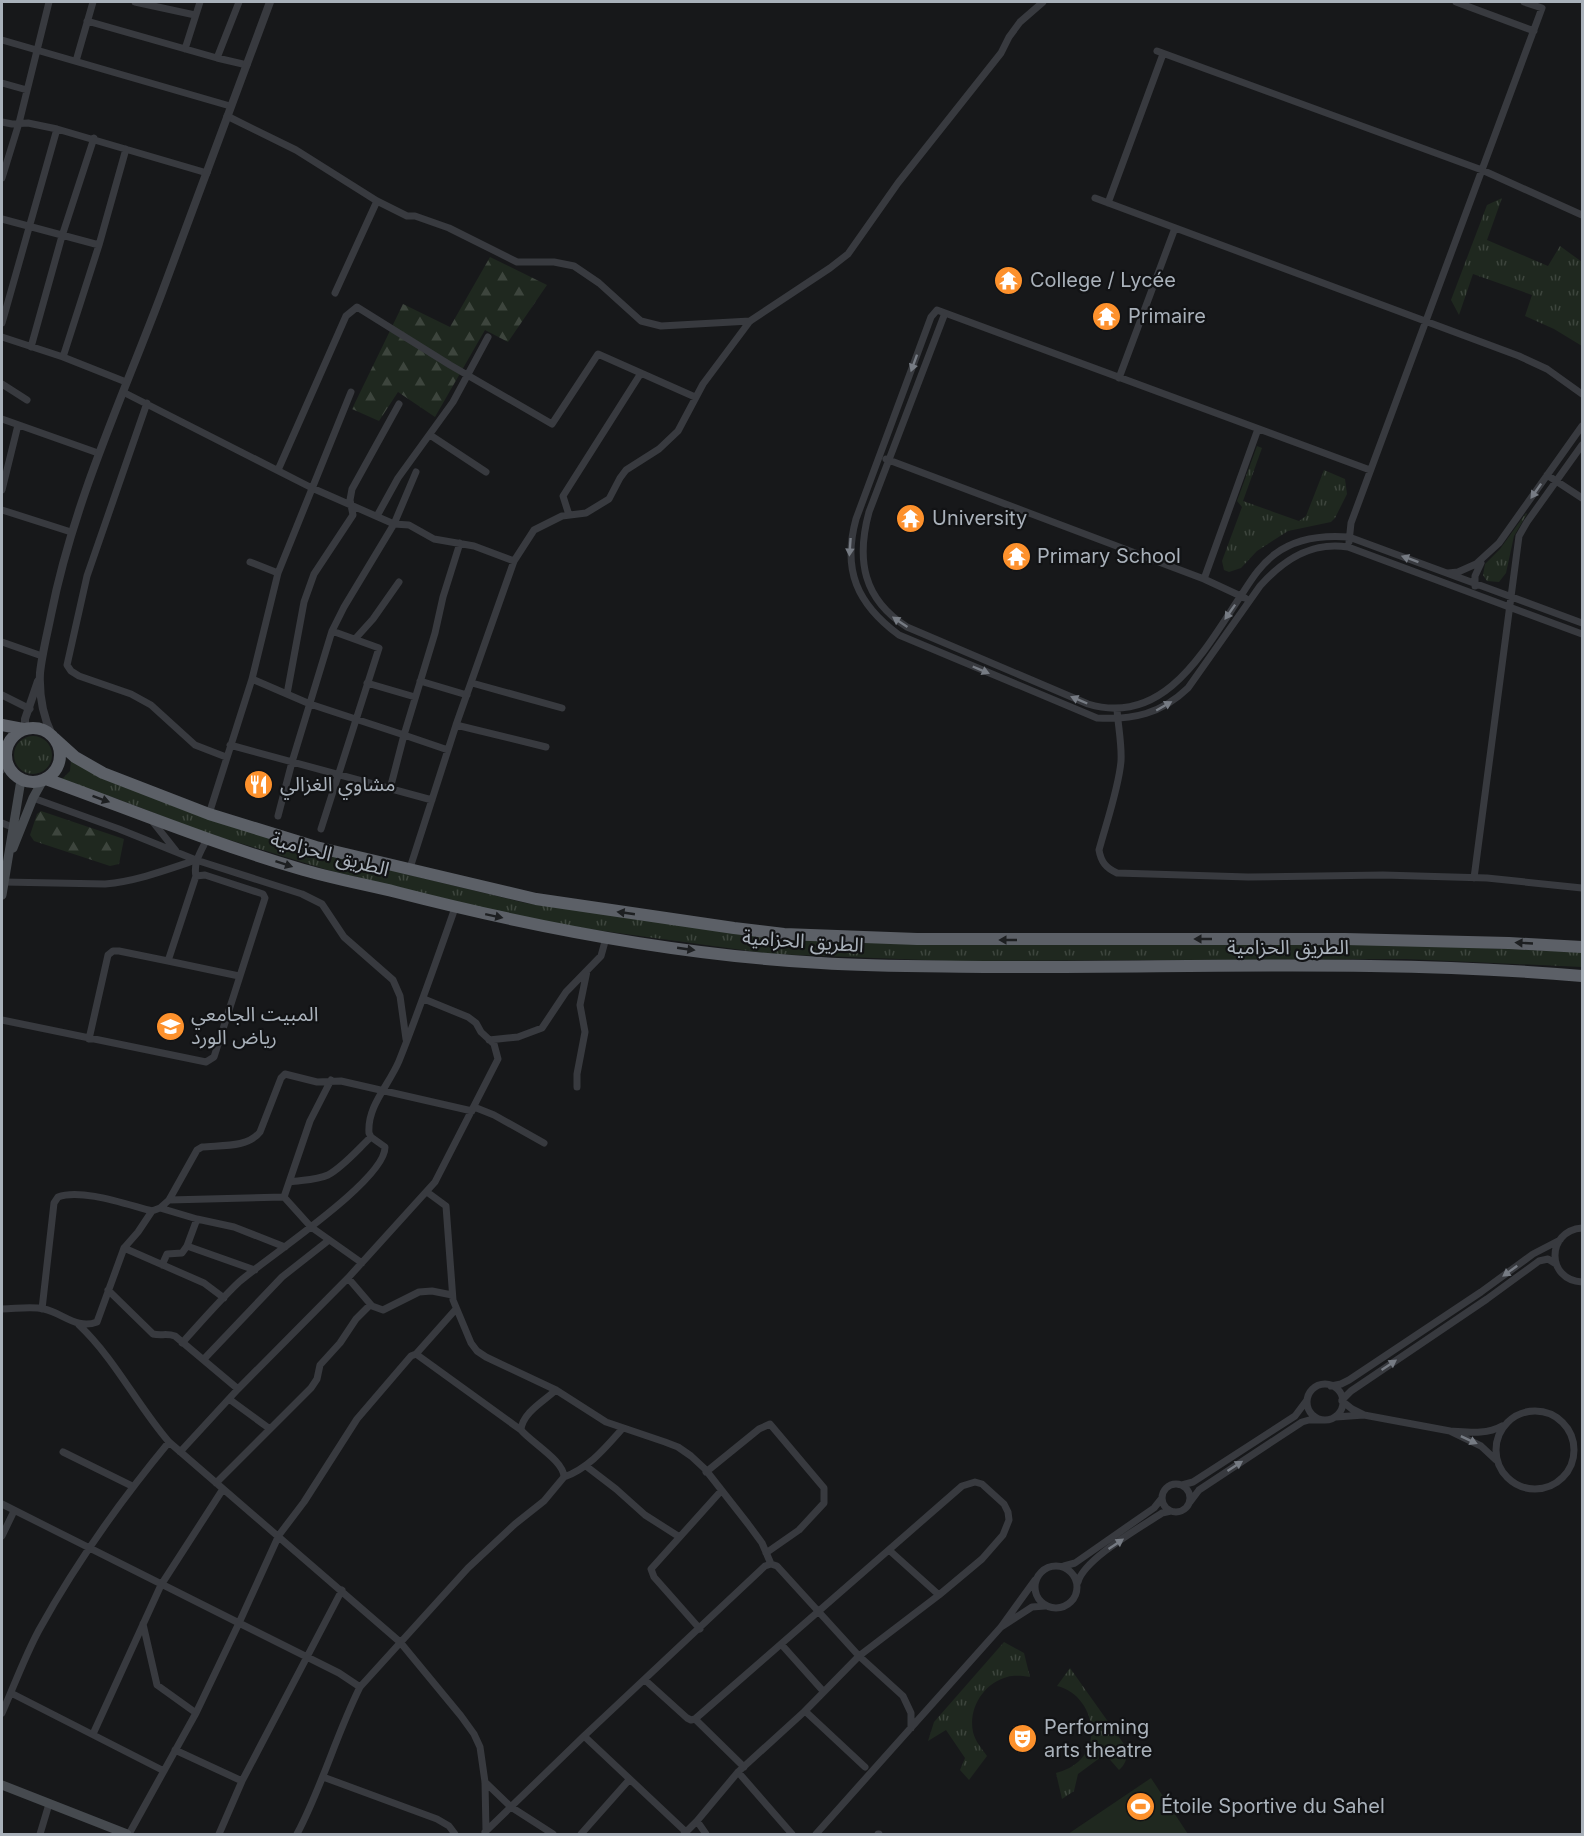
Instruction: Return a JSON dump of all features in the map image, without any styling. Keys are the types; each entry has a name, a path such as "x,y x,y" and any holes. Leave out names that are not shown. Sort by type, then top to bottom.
{"highway":[{"name":"الطريق الحزامية","path":"2,725 42,729 75,757 96,770 208,814 316,848 536,899 734,928 784,933 927,940 1446,941 1582,947"},
{"path":"21,780 4,764 7,746 16,733 24,729"},
{"path":"44,780 52,774 60,760 60,752 53,736"},
{"name":"الطريق الحزامية","path":"21,780 28,782 44,780 207,839 298,868 455,908 540,927 740,956 822,963 906,966 1402,966 1582,976"}],"main road":[{"path":"2,895 21,780"},
{"path":"9,858 33,798 44,780"},
{"path":"2,1785 128,1834"}],"street":[{"path":"2,178 19,123 49,2"},
{"path":"76,61 93,2"},
{"path":"135,2 195,15"},
{"path":"185,49 200,2"},
{"path":"217,58 239,2"},
{"path":"53,736 47,724 42,702 40,675 54,596 71,532 98,453 207,173 270,2"},
{"path":"409,871 456,725 514,561 534,530 553,519 586,513 609,500 626,470 658,449 678,431 695,397 750,321 848,254 905,174 1001,53 1014,29 1025,16 1043,2"},
{"path":"1456,2 1534,31"},
{"path":"1348,547 1351,523 1370,470 1542,8 1524,2"},
{"path":"87,21 247,65"},
{"path":"2,40 230,106"},
{"path":"1108,203 1160,53 1482,170 1582,215"},
{"path":"2,83 27,90"},
{"path":"227,116 296,150 377,201 406,216 415,216 449,228 517,262 554,262 574,266 614,296 634,316 649,324 661,326 750,321"},
{"path":"2,122 57,129 94,138 207,173"},
{"path":"2,323 57,129"},
{"path":"31,347 62,236 94,138"},
{"path":"63,357 99,245 126,149"},
{"path":"1095,198 1535,363 1582,394"},
{"path":"335,293 377,201"},
{"path":"2,219 99,245"},
{"path":"1119,378 1175,228"},
{"path":"278,470 346,316 357,307 552,424 598,354 695,397"},
{"path":"1370,470 937,310 931,317 856,519 850,539 852,572 860,591 879,619 899,635 1097,718 1118,719 1145,715 1157,711 1179,697 1188,688 1272,572 1298,554 1325,546 1348,547 1582,634"},
{"path":"945,313 869,512 864,531 863,564 868,583 878,602 907,627 1088,704 1104,709 1117,709 1152,700 1175,684 1206,647 1252,578 1267,561 1287,547 1304,540 1322,537 1349,537 1582,623"},
{"path":"377,516 398,478 453,402 488,336"},
{"path":"2,337 63,357 126,382"},
{"path":"569,515 563,496 641,373"},
{"path":"2,384 27,400"},
{"path":"123,392 312,488 394,524 409,525 434,539 474,546 514,561"},
{"path":"208,814 252,679 278,573 351,392"},
{"path":"147,403 87,576 67,665 79,676 131,694 151,705 195,745 226,757"},
{"path":"287,694 304,602 309,588 320,563 353,515 350,500 352,489 399,404"},
{"path":"2,419 98,453"},
{"path":"2,490 18,425"},
{"path":"1481,596 1474,584 1477,569 1499,543 1582,426"},
{"path":"1204,579 1258,429"},
{"path":"430,435 486,472"},
{"path":"1474,878 1520,537 1527,522 1582,445"},
{"path":"879,457 1204,579 1250,601"},
{"path":"278,816 332,631 394,524 416,472"},
{"path":"1547,475 1582,498"},
{"path":"2,510 71,532"},
{"path":"390,789 460,543"},
{"path":"1446,573 1467,569 1485,558"},
{"path":"250,562 278,573"},
{"path":"355,639 373,619 399,582"},
{"path":"321,829 379,648 332,631"},
{"path":"2,642 42,656"},
{"path":"24,729 25,719 40,675"},
{"path":"252,679 310,704 448,750"},
{"path":"420,681 467,695"},
{"path":"367,683 415,697"},
{"path":"472,683 562,708"},
{"path":"2,695 30,709"},
{"path":"1117,709 1121,765 1099,850 1100,857 1109,869 1118,873 1248,877 1383,875 1474,878 1582,888"},
{"path":"456,725 546,747"},
{"path":"230,744 432,800"},
{"path":"33,798 196,860 302,894 322,904 344,938 393,980 400,996 407,1041"},
{"path":"149,818 177,852"},
{"path":"2,823 12,827"},
{"path":"168,961 196,876 194,872 196,860 207,839"},
{"path":"4,882 105,884 149,876 196,860"},
{"path":"2,1020 209,1062 214,1057 264,896 205,875 196,876"},
{"path":"182,1342 224,1298 255,1270 312,1227 370,1175 383,1159 385,1147 370,1137 368,1130 374,1107 407,1041 455,908"},
{"path":"489,1040 518,1037 542,1028 566,992 601,956 606,938"},
{"path":"89,1039 108,955 113,951 239,976"},
{"path":"577,1087 576,1074 585,1032 580,1005 587,970"},
{"path":"180,1452 238,1389 348,1278 435,1182 498,1059 497,1051 476,1023 468,1017 424,999"},
{"path":"42,1309 54,1203 58,1197 68,1194 97,1198 152,1211 160,1208 169,1200 197,1150 202,1147 247,1142 258,1135 284,1075 317,1082 331,1080 473,1109 494,1115 544,1143"},
{"path":"284,1197 310,1121 331,1080"},
{"path":"290,1182 328,1175 370,1137"},
{"path":"427,1192 446,1206 452,1295 467,1336 481,1354 556,1390 606,1422 678,1447 691,1456 748,1524 762,1543 771,1564"},
{"path":"169,1200 284,1197 312,1227 362,1263"},
{"path":"160,1208 234,1227 285,1247"},
{"path":"79,1325 90,1325 97,1322 124,1248 152,1211"},
{"path":"162,1265 167,1254 182,1252 187,1246 197,1219"},
{"path":"1331,1386 1349,1380 1481,1292 1533,1254 1560,1240 1570,1231 1582,1228"},
{"path":"204,1359 276,1283 329,1240"},
{"path":"1556,1264 1555,1254 1560,1240"},
{"path":"187,1246 255,1270"},
{"path":"124,1248 204,1283 224,1298"},
{"path":"1342,1401 1351,1391 1539,1261 1548,1259 1556,1264 1567,1278 1582,1282"},
{"path":"348,1278 370,1305 379,1310 387,1309 410,1295 426,1291 452,1295"},
{"path":"108,1290 153,1334 159,1336 167,1333 182,1342 238,1389"},
{"path":"216,1483 315,1383 320,1365 370,1305"},
{"path":"2,1309 42,1309 79,1325 97,1341 169,1442 400,1642 474,1734 480,1747 486,1782 484,1833"},
{"path":"128,1834 196,1713 279,1535 304,1502 357,1419 411,1356 416,1354 456,1310"},
{"path":"416,1354 521,1430 529,1440 561,1465 564,1477"},
{"path":"816,1834 1000,1627 1038,1576 1049,1567 1063,1567 1075,1563 1154,1508 1169,1486 1193,1482 1295,1416 1314,1388 1324,1384 1338,1390 1342,1401 1341,1409 1334,1417"},
{"path":"521,1430 528,1415 556,1390"},
{"path":"229,1399 270,1429"},
{"path":"1306,1401 1311,1415 1320,1420"},
{"path":"1342,1401 1364,1415"},
{"path":"1000,1627 1032,1607 1058,1608 1067,1605 1074,1599 1082,1571 1104,1552 1162,1513 1184,1510 1199,1490 1302,1422 1364,1415 1450,1431 1483,1432 1493,1431 1523,1413 1538,1411 1559,1419 1569,1431 1574,1446 1573,1454 1569,1468 1552,1484 1537,1488 1522,1486 1509,1479 1497,1460 1481,1446 1450,1431"},
{"path":"706,1472 759,1429 770,1424 824,1488 824,1503 794,1535 766,1553"},
{"path":"1497,1460 1497,1438 1504,1425"},
{"path":"301,1834 360,1687 468,1568 515,1524 544,1501 564,1477 586,1466 622,1429"},
{"path":"2,1713 39,1630 89,1549 132,1486 169,1442"},
{"path":"63,1452 132,1486"},
{"path":"586,1466 645,1515 678,1536"},
{"path":"584,1736 685,1833 741,1769 805,1711 859,1656 982,1559 1003,1535 1009,1520 1008,1512 1004,1504 982,1484 969,1482 962,1486 695,1719 687,1718 645,1680"},
{"path":"1182,1485 1190,1492 1190,1502"},
{"path":"93,1734 161,1585 223,1489"},
{"path":"700,1629 654,1577 651,1569 678,1536 721,1491"},
{"path":"1162,1498 1166,1507 1172,1511"},
{"path":"2,1504 339,1673 360,1687"},
{"path":"2,1536 14,1511"},
{"path":"889,1550 939,1595"},
{"path":"484,1833 765,1566 771,1564 777,1566 859,1656 903,1696 910,1713 911,1728"},
{"path":"1063,1567 1075,1576 1078,1585"},
{"path":"1038,1576 1035,1585 1036,1594 1046,1606"},
{"path":"219,1834 242,1781 342,1590"},
{"path":"143,1624 157,1685 196,1713"},
{"path":"781,1644 823,1691"},
{"path":"11,1693 164,1772"},
{"path":"805,1711 865,1767"},
{"path":"695,1719 741,1769 792,1834"},
{"path":"175,1750 242,1781"},
{"path":"323,1777 438,1819 449,1826 455,1834"},
{"path":"580,1834 629,1780"},
{"path":"486,1782 511,1807 553,1834"},
{"path":"40,1834 50,1804"},
{"path":"697,1821 706,1834"}],"green space":[{"path":"1502,198 1487,240 1548,266 1560,246 1582,262 1582,346 1554,329 1525,316 1532,295 1473,274 1459,315 1451,300 1487,205"},
{"path":"490,257 547,285 508,342 485,330 435,417 398,392 379,421 352,409 403,304 450,327"},
{"path":"1257,446 1262,448 1243,501 1299,521 1306,516 1324,470 1345,479 1347,494 1331,522 1288,531 1257,551 1241,568 1229,572 1224,570 1222,561 1242,507 1237,501"},
{"path":"1526,513 1514,536 1506,573 1499,582 1487,581 1483,575 1485,564 1500,549"},
{"path":"33,736 47,741 52,755 47,769 33,774 19,769 14,755 19,741"},
{"path":"71,760 320,852 525,903 761,936 861,942 1000,945 1368,943 1582,952 1582,967 1406,959 951,961 772,954 545,923 328,870 207,833 115,798 60,781 70,771"},
{"path":"41,811 124,839 119,864 110,866 34,841 30,835 37,814"},
{"path":"1004,1642 1024,1653 1030,1677 1013,1676 999,1680 985,1691 975,1706 973,1732 987,1756 969,1780 960,1770 965,1758 946,1730 928,1741 934,1722"},
{"path":"1070,1668 1126,1747 1127,1754 1125,1763 1119,1770 1105,1754 1078,1774 1074,1791 1062,1799 1056,1773 1079,1762 1088,1749 1091,1738 1089,1716 1084,1706 1068,1690 1057,1686"},
{"name":"Étoile Sportive du Sahel","path":"1151,1778 1188,1834 1068,1834"}],"place":[{"name":"College / Lycée","path":"1009,280"},
{"name":"Primaire","path":"1107,316"},
{"name":"University","path":"911,518"},
{"name":"Primary School","path":"1016,556"},
{"name":"مشاوي الغزالي","path":"259,784"},
{"name":"المبيت الجامعي رياض الورد","path":"170,1026"},
{"name":"Performing arts theatre","path":"1023,1739"},
{"name":"Étoile Sportive du Sahel","path":"1140,1806"}]}
